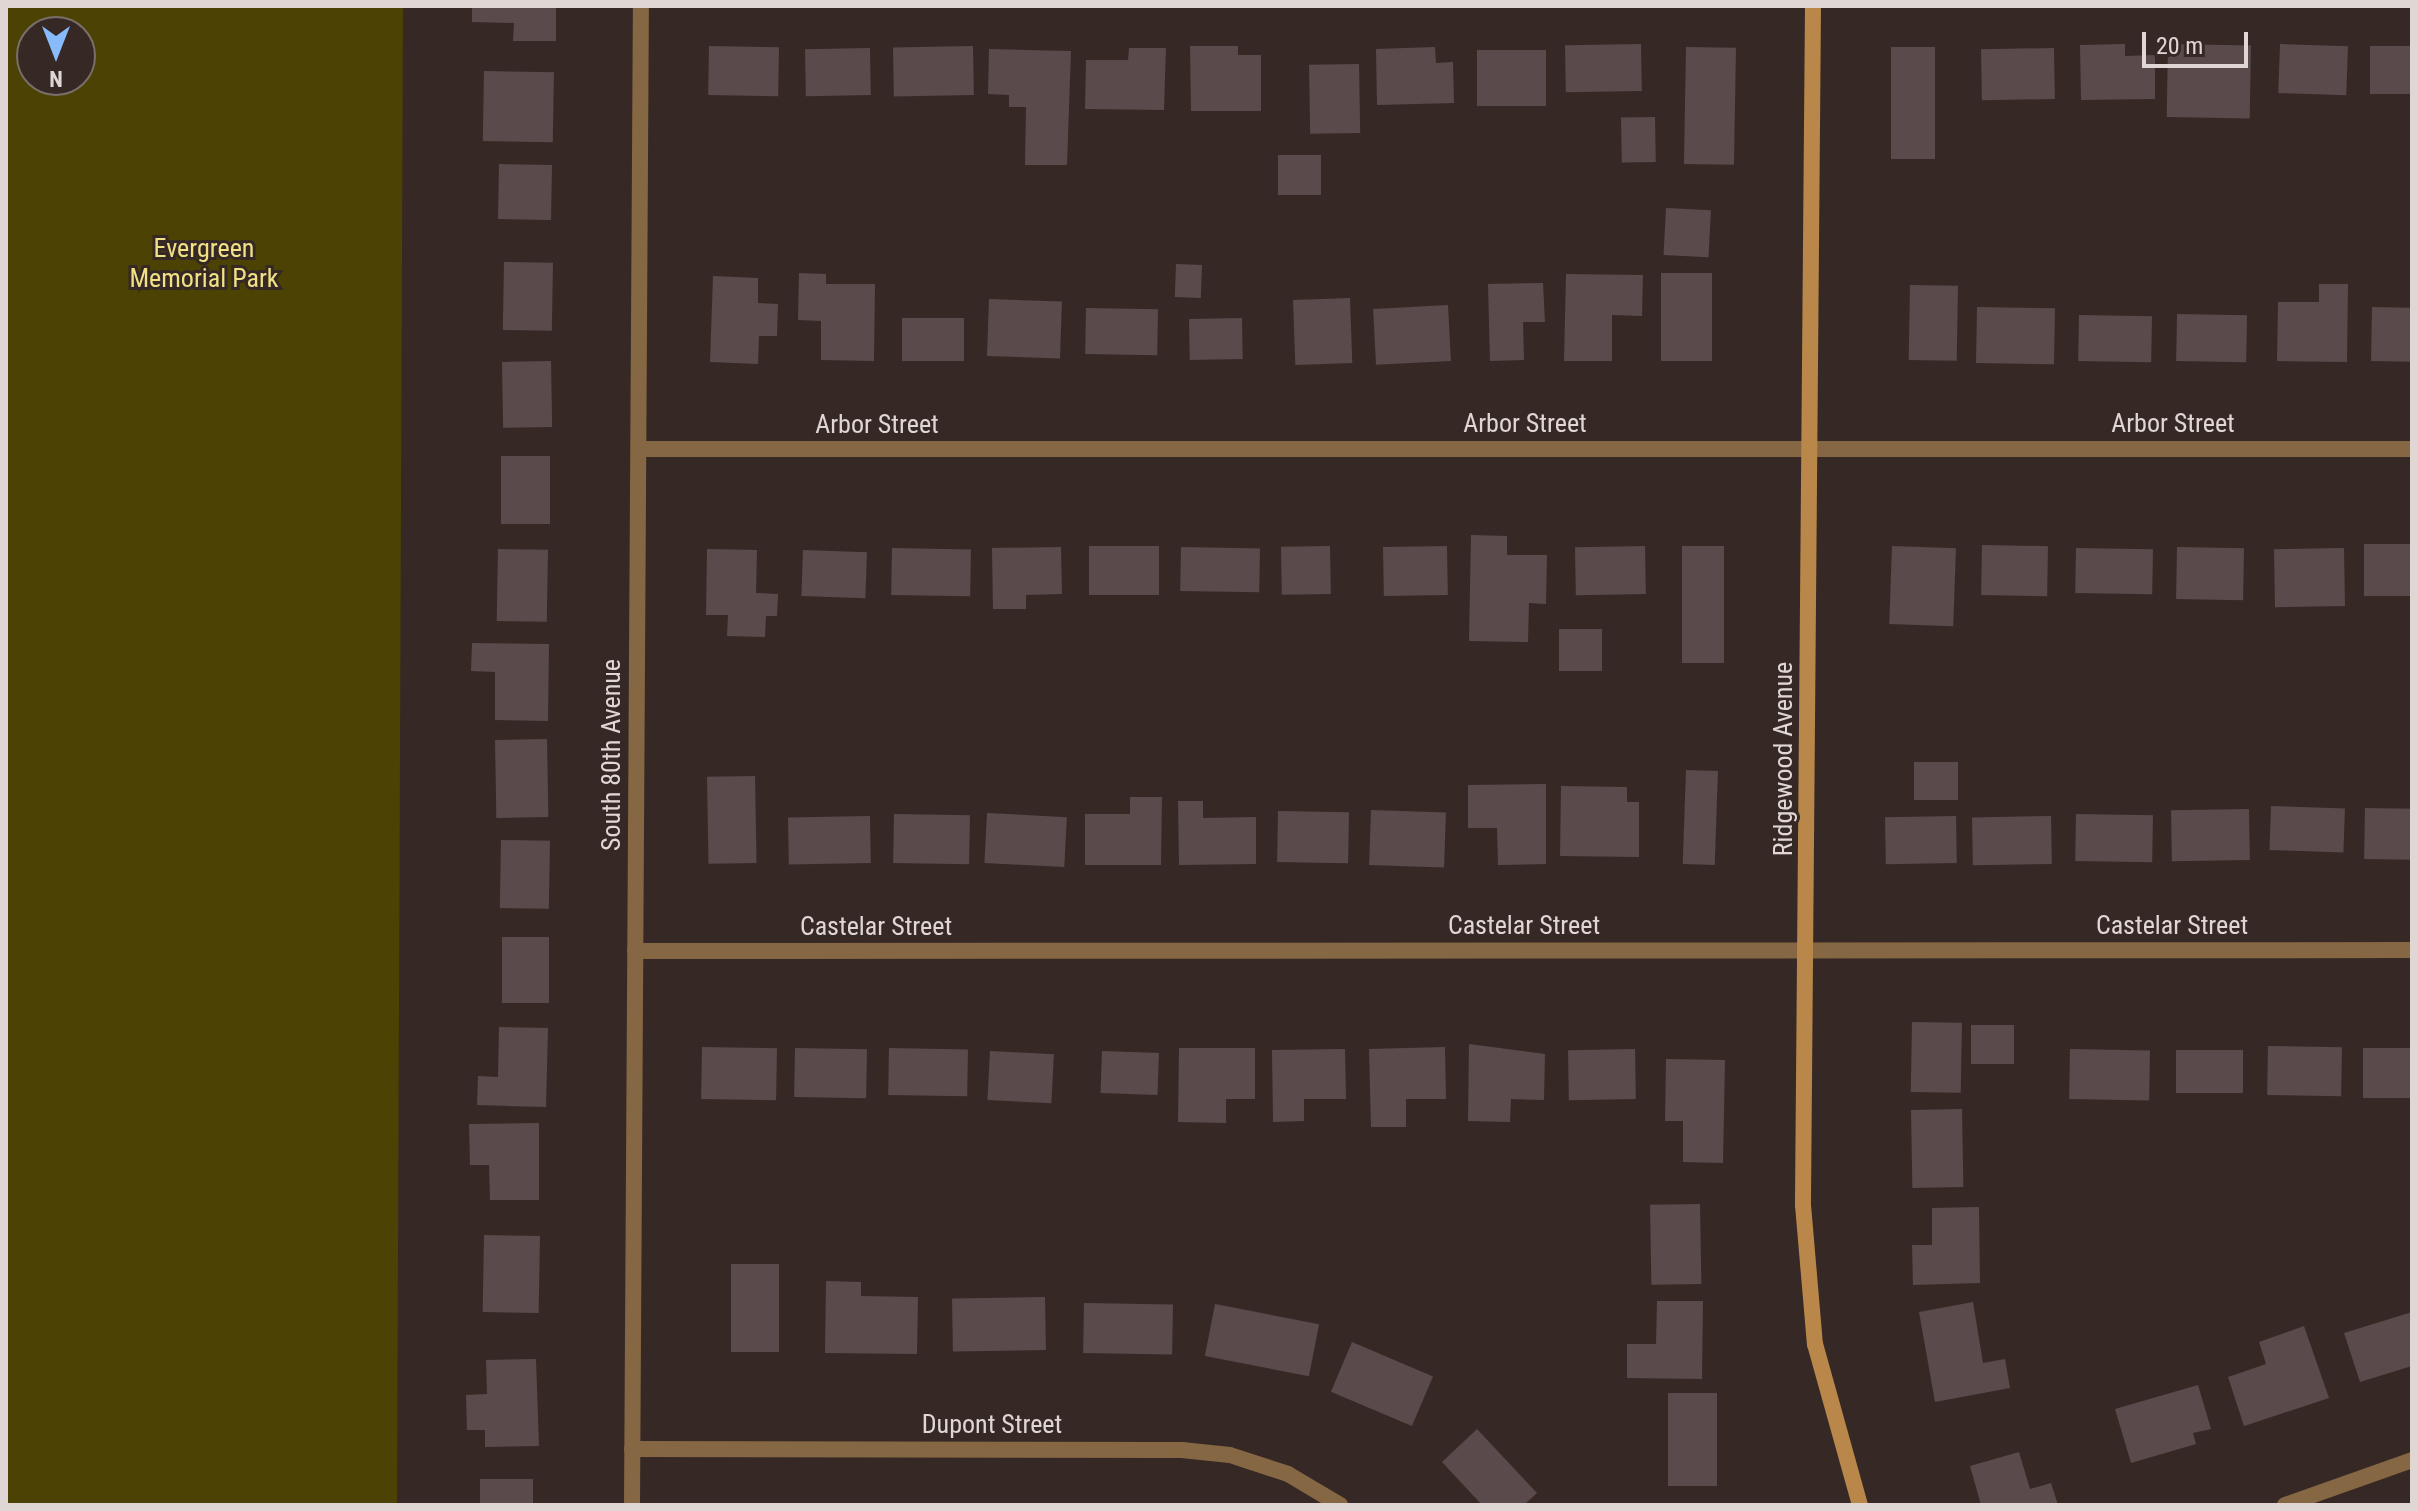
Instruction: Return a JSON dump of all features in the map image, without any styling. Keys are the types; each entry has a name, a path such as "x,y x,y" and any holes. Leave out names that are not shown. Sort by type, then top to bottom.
{"main road":[{"name":"Ridgewood Avenue","path":"1813,6 1807,1287 1827,1401 1860,1505"}],"street":[{"name":"South 80th Avenue","path":"632,1505 641,6"},
{"name":"Arbor Street","path":"639,449 2412,449"},
{"name":"Castelar Street","path":"635,951 2412,950"},
{"name":"Dupont Street","path":"632,1449 1182,1450 1230,1455 1288,1474 1340,1505"},
{"path":"2285,1505 2412,1460"}],"green space":[{"name":"Evergreen Memorial Park","path":"6,6 403,6 397,1505 6,1505"}],"building":[{"path":"472,6 556,6 556,41 513,41 514,23 472,22"},
{"path":"1641,44 1642,91 1566,92 1565,45"},
{"path":"2125,44 2125,56 2155,55 2155,99 2081,100 2080,45"},
{"path":"2168,44 2251,45 2250,118 2167,117"},
{"path":"2280,44 2348,46 2346,95 2278,93"},
{"path":"709,46 779,47 778,96 708,95"},
{"path":"973,46 974,95 894,96 893,47"},
{"path":"1190,46 1238,46 1238,55 1261,55 1261,111 1191,111"},
{"path":"2370,46 2412,46 2412,94 2370,94"},
{"path":"1435,47 1436,63 1453,62 1454,103 1377,105 1376,49"},
{"path":"1686,47 1736,48 1734,165 1684,164"},
{"path":"1891,47 1935,47 1935,159 1891,159"},
{"path":"870,48 871,95 806,96 805,49"},
{"path":"1129,48 1166,48 1164,110 1085,109 1086,60 1128,60"},
{"path":"2054,48 2055,99 1982,100 1981,49"},
{"path":"989,49 1071,51 1067,165 1025,165 1026,107 1009,107 1009,95 988,94"},
{"path":"1477,50 1546,50 1546,106 1477,106"},
{"path":"1359,64 1360,133 1310,134 1309,65"},
{"path":"484,71 554,72 553,142 483,141"},
{"path":"1655,117 1656,162 1622,163 1621,118"},
{"path":"1278,155 1321,155 1321,195 1278,195"},
{"path":"499,164 552,165 551,220 498,219"},
{"path":"1666,208 1711,210 1708,257 1664,255"},
{"path":"504,262 553,263 552,331 503,330"},
{"path":"1176,264 1202,265 1201,298 1175,297"},
{"path":"799,273 826,274 826,284 875,284 874,361 821,360 821,321 798,320"},
{"path":"1661,273 1712,273 1712,361 1661,361"},
{"path":"1566,274 1643,275 1642,316 1612,315 1612,361 1564,361"},
{"path":"713,276 758,278 758,303 778,304 777,336 759,336 758,364 710,362"},
{"path":"1543,283 1545,322 1523,322 1524,360 1490,361 1488,284"},
{"path":"2319,284 2348,284 2347,362 2277,361 2278,302 2319,302"},
{"path":"1910,285 1958,286 1957,361 1909,360"},
{"path":"1350,298 1352,363 1295,365 1293,300"},
{"path":"989,299 1062,302 1060,359 987,356"},
{"path":"1448,305 1451,361 1376,365 1373,309"},
{"path":"1977,307 2055,308 2054,364 1976,363"},
{"path":"2372,307 2412,308 2411,362 2371,361"},
{"path":"1086,308 1158,309 1157,355 1085,354"},
{"path":"2177,314 2247,315 2246,362 2176,361"},
{"path":"2079,315 2152,316 2151,362 2078,361"},
{"path":"902,318 964,318 964,361 902,361"},
{"path":"1242,318 1243,359 1190,360 1189,319"},
{"path":"551,361 552,427 503,428 502,362"},
{"path":"501,456 550,456 550,524 501,524"},
{"path":"1471,535 1507,536 1507,555 1547,555 1546,604 1529,603 1528,642 1469,641"},
{"path":"2364,544 2412,544 2412,596 2364,596"},
{"path":"1982,545 2048,546 2047,596 1981,595"},
{"path":"1089,546 1159,546 1159,595 1089,595"},
{"path":"1330,546 1331,594 1282,595 1281,547"},
{"path":"1447,546 1448,595 1384,596 1383,547"},
{"path":"1645,546 1646,594 1576,595 1575,547"},
{"path":"1682,546 1724,546 1724,663 1682,663"},
{"path":"1892,546 1956,548 1953,626 1889,624"},
{"path":"1061,547 1062,594 1026,595 1026,609 993,609 992,548"},
{"path":"1181,547 1260,548 1259,592 1180,591"},
{"path":"2177,547 2244,548 2243,600 2176,599"},
{"path":"892,548 971,549 970,596 891,595"},
{"path":"2076,548 2153,549 2152,594 2075,593"},
{"path":"2344,548 2345,606 2275,607 2274,549"},
{"path":"498,549 548,550 547,622 497,621"},
{"path":"707,549 757,550 756,593 778,594 777,616 766,616 765,637 727,636 728,615 706,615"},
{"path":"803,550 867,552 865,598 801,596"},
{"path":"1559,629 1602,629 1602,671 1559,671"},
{"path":"472,643 549,644 548,721 495,720 495,672 471,671"},
{"path":"547,739 548,817 496,818 495,740"},
{"path":"1914,762 1958,762 1958,800 1914,800"},
{"path":"1686,770 1718,771 1715,865 1683,864"},
{"path":"755,776 757,863 709,864 707,777"},
{"path":"1546,784 1546,864 1498,865 1497,828 1468,828 1468,785"},
{"path":"1561,786 1627,787 1627,802 1639,802 1639,857 1560,856"},
{"path":"1130,797 1162,797 1161,865 1085,865 1085,814 1130,814"},
{"path":"1178,801 1203,801 1203,818 1256,817 1256,864 1179,865"},
{"path":"2271,806 2345,809 2343,853 2269,850"},
{"path":"2365,808 2412,809 2411,860 2364,859"},
{"path":"2249,809 2250,860 2172,861 2171,810"},
{"path":"1371,810 1446,813 1444,868 1369,865"},
{"path":"1278,811 1349,812 1348,863 1277,862"},
{"path":"987,813 1067,817 1064,867 984,863"},
{"path":"894,814 970,815 969,864 893,863"},
{"path":"2076,814 2153,815 2152,862 2075,861"},
{"path":"870,816 871,863 789,864 788,817"},
{"path":"1956,816 1957,863 1886,864 1885,817"},
{"path":"2051,816 2052,864 1973,865 1972,817"},
{"path":"501,840 550,841 549,909 500,908"},
{"path":"502,937 549,937 549,1003 502,1003"},
{"path":"1912,1022 1962,1023 1961,1093 1911,1092"},
{"path":"1971,1025 2014,1025 2014,1064 1971,1064"},
{"path":"499,1027 548,1028 546,1107 477,1105 478,1076 498,1077"},
{"path":"1469,1044 1545,1054 1544,1100 1511,1099 1510,1122 1468,1121"},
{"path":"2268,1046 2342,1047 2341,1096 2267,1095"},
{"path":"702,1047 777,1048 776,1100 701,1099"},
{"path":"1445,1047 1446,1099 1406,1099 1406,1127 1371,1127 1369,1049"},
{"path":"795,1048 867,1049 866,1098 794,1097"},
{"path":"889,1048 968,1049 967,1096 888,1095"},
{"path":"1179,1048 1255,1048 1255,1099 1226,1099 1226,1123 1178,1122"},
{"path":"2363,1048 2412,1048 2412,1098 2363,1098"},
{"path":"1345,1049 1346,1099 1304,1099 1304,1121 1273,1122 1272,1050"},
{"path":"1635,1049 1636,1099 1569,1100 1568,1050"},
{"path":"2070,1049 2150,1050 2149,1100 2069,1099"},
{"path":"2176,1050 2243,1050 2243,1093 2176,1093"},
{"path":"990,1051 1054,1054 1051,1103 987,1100"},
{"path":"1102,1051 1159,1053 1157,1095 1101,1093"},
{"path":"1666,1059 1725,1060 1723,1163 1683,1162 1683,1121 1665,1121"},
{"path":"1962,1109 1963,1187 1912,1188 1911,1110"},
{"path":"539,1123 539,1200 490,1200 489,1165 470,1165 469,1124"},
{"path":"1700,1204 1701,1284 1651,1285 1650,1205"},
{"path":"1979,1207 1980,1283 1913,1285 1912,1245 1932,1245 1932,1208"},
{"path":"484,1235 540,1236 539,1313 483,1312"},
{"path":"731,1264 779,1264 779,1352 731,1352"},
{"path":"826,1281 861,1282 861,1296 918,1297 917,1354 825,1353"},
{"path":"1045,1297 1046,1350 953,1352 952,1299"},
{"path":"1657,1301 1703,1301 1702,1379 1627,1378 1627,1344 1656,1344"},
{"path":"1973,1302 1983,1363 2005,1359 2010,1388 1935,1402 1919,1312"},
{"path":"1084,1303 1173,1305 1172,1355 1083,1353"},
{"path":"1215,1304 1319,1324 1309,1376 1205,1356"},
{"path":"2412,1312 2412,1366 2360,1382 2344,1333"},
{"path":"2304,1326 2329,1398 2244,1426 2228,1377 2266,1364 2259,1342"},
{"path":"1352,1342 1433,1376 1412,1426 1331,1392"},
{"path":"536,1359 539,1446 485,1447 485,1430 467,1430 466,1395 487,1394 486,1360"},
{"path":"2198,1385 2211,1429 2193,1433 2196,1444 2131,1463 2115,1409"},
{"path":"1668,1393 1717,1393 1717,1486 1668,1486"},
{"path":"1477,1429 1537,1493 1524,1505 1482,1505 1442,1462"},
{"path":"2019,1452 2030,1489 2051,1483 2058,1505 1981,1505 1970,1466"},
{"path":"480,1479 533,1479 533,1505 480,1505"}]}
